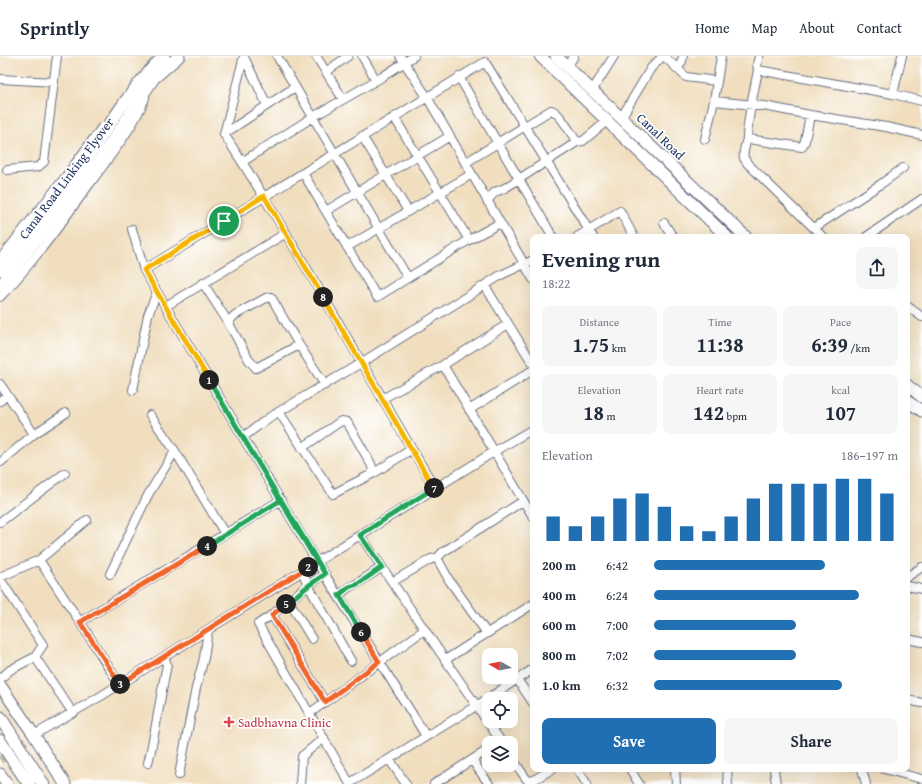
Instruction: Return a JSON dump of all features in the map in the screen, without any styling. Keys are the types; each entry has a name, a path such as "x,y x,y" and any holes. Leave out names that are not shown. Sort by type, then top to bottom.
{"highway":[{"path":"0,717 43,784"},
{"path":"0,741 29,784"}],"main road":[{"path":"146,81 164,56"},
{"path":"146,81 154,78 179,56"},
{"name":"Canal Road","path":"540,56 724,234"},
{"name":"Canal Road","path":"556,56 743,234"},
{"name":"Canal Road Linking Flyover","path":"0,286 96,165 146,81"},
{"name":"Canal Road Linking Flyover","path":"0,270 131,105"},
{"path":"910,387 922,397"},
{"path":"910,403 922,411"},
{"path":"0,685 65,784"},
{"path":"0,774 7,784"}],"street":[{"path":"7,170 38,167 44,162 57,56"},
{"path":"244,56 267,105"},
{"path":"244,56 224,134 264,196 382,400 435,488"},
{"path":"277,56 408,278"},
{"path":"316,56 342,100"},
{"path":"326,72 348,56"},
{"path":"362,56 376,80"},
{"path":"242,162 313,116 376,80 402,59 414,56"},
{"path":"568,67 574,56"},
{"path":"592,91 614,56"},
{"path":"621,118 651,68 664,56 686,77 716,81"},
{"path":"678,68 683,56"},
{"path":"705,139 714,101 721,56"},
{"path":"759,56 747,132 748,139 744,144 744,158 747,163 820,234"},
{"path":"893,94 902,56"},
{"path":"402,59 427,97 530,274"},
{"path":"144,270 485,62 591,234 620,211 632,234"},
{"path":"758,70 893,94 922,102"},
{"path":"459,78 551,234"},
{"path":"0,80 54,82"},
{"path":"0,259 66,176 124,97 146,81"},
{"path":"0,297 15,282 64,220 105,164 139,113 146,81"},
{"path":"224,134 295,87"},
{"path":"714,101 751,106 764,106 810,116 886,127 922,135"},
{"path":"466,163 551,110 554,110 559,115 577,142"},
{"path":"748,139 802,147 805,141 810,116"},
{"path":"394,117 469,240"},
{"path":"488,201 496,192 505,188 577,142 583,141 607,121"},
{"path":"362,136 408,211"},
{"path":"326,211 450,136"},
{"path":"814,228 903,168"},
{"path":"302,173 377,297 469,240 500,223"},
{"path":"347,247 472,174"},
{"path":"870,234 922,199"},
{"path":"664,223 670,234"},
{"path":"132,229 144,270 317,562 426,736"},
{"path":"166,306 286,233"},
{"path":"243,436 279,412 501,276 530,262"},
{"path":"202,283 228,322 249,360 256,368 299,345"},
{"path":"485,286 530,359"},
{"path":"134,390 148,315 157,292"},
{"path":"228,322 235,315 266,298 271,297 299,345 325,385"},
{"path":"910,308 922,317"},
{"path":"382,400 443,365 508,324"},
{"path":"443,365 530,512"},
{"path":"469,410 530,372"},
{"path":"0,384 34,434"},
{"path":"0,401 7,395"},
{"path":"279,412 333,494 374,473 412,450"},
{"path":"0,462 34,434 66,413"},
{"path":"150,415 175,451 225,534"},
{"path":"302,448 341,421 347,422 374,473"},
{"path":"34,735 73,713 435,488 530,431"},
{"path":"110,574 148,495 175,451"},
{"path":"0,522 65,473"},
{"path":"80,622 281,500"},
{"path":"392,582 431,559 437,558 443,552 523,501"},
{"path":"0,679 10,670 34,657 43,646 0,578 39,560 87,520"},
{"path":"360,535 495,736"},
{"path":"437,558 449,580 486,632"},
{"path":"39,560 120,684"},
{"path":"339,595 349,587 358,584 382,567"},
{"path":"910,575 922,567"},
{"path":"302,571 308,586 351,661"},
{"path":"325,574 258,624 350,784 509,684"},
{"path":"910,587 922,589"},
{"path":"290,601 312,639"},
{"path":"445,660 486,632 530,606"},
{"path":"272,615 325,702"},
{"path":"179,775 196,688 204,658 208,630"},
{"path":"310,713 424,630"},
{"path":"910,640 922,642"},
{"path":"34,657 73,713"},
{"path":"148,763 167,664 164,657"},
{"path":"518,678 530,671"},
{"path":"518,680 530,698"},
{"path":"910,701 922,703"},
{"path":"300,784 302,756 324,738"},
{"path":"434,784 482,754"},
{"path":"389,759 406,784"},
{"path":"472,760 488,784"},
{"path":"518,768 529,784 547,772"},
{"path":"579,772 587,784"},
{"path":"632,772 639,784"},
{"path":"675,772 676,784"},
{"path":"727,772 728,784"},
{"path":"774,772 776,784"},
{"path":"863,772 866,784"},
{"path":"895,772 922,779"}],"tunnel":[{"path":"0,760 34,735"}],"place":[{"name":"Sadbhavna Clinic","path":"229,722"}],"route":[{"path":"224,221 144,270 317,562 120,684 80,622 281,500 325,574 272,615 325,702 379,662 339,595 349,587 358,584 382,567 360,535 435,488 382,400 264,196 224,221"}]}
